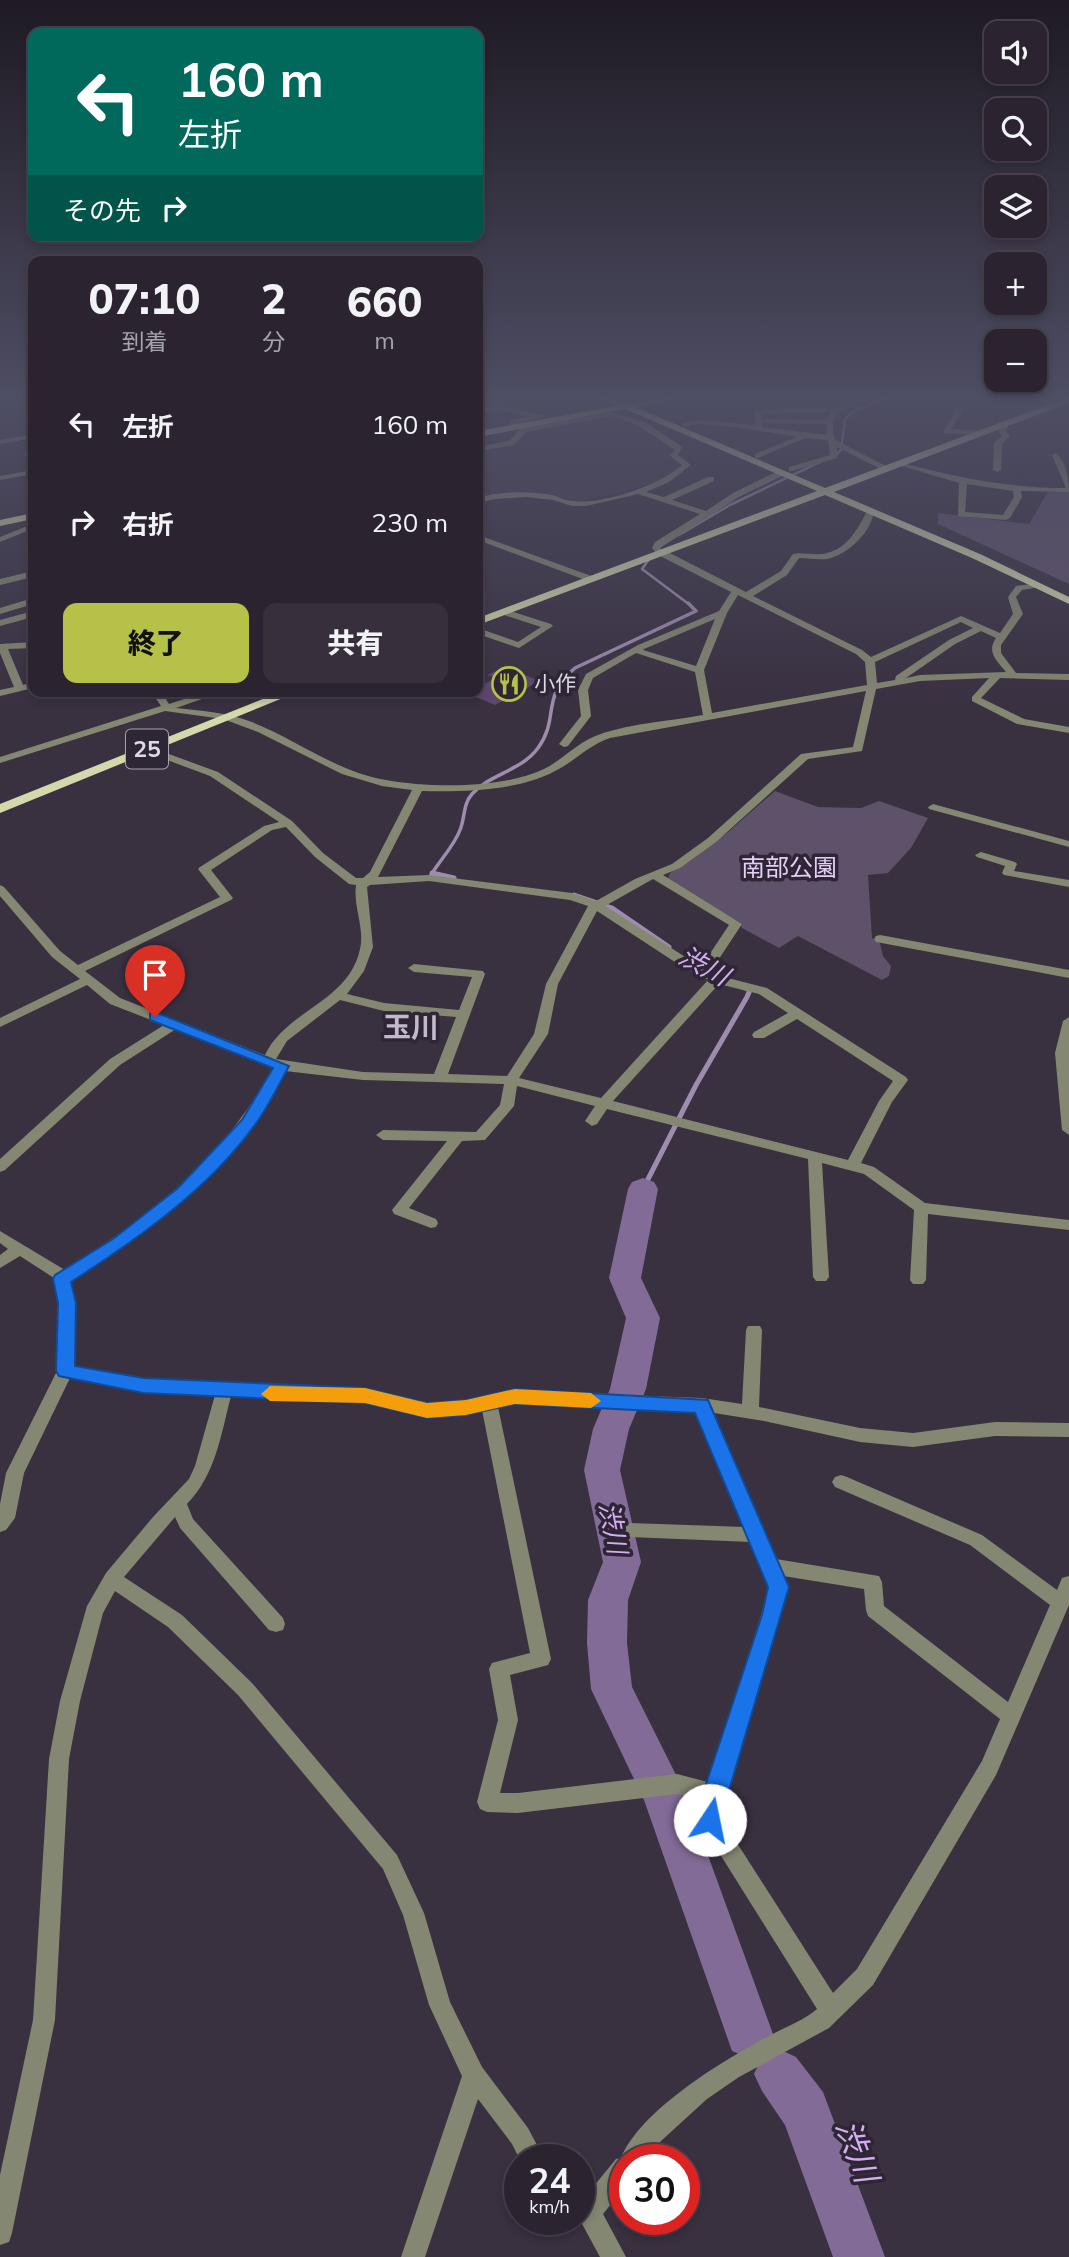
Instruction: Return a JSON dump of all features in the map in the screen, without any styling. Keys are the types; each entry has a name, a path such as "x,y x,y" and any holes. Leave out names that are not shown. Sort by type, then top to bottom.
{"main road":[{"path":"483,620 799,500"},
{"path":"850,500 1037,584 1069,601"},
{"path":"855,500 1069,592"},
{"path":"0,523 28,517"},
{"name":"25","path":"0,809 279,697"}],"street":[{"path":"560,500 575,505 595,500"},
{"path":"666,500 708,514"},
{"path":"383,1135 480,1137 507,1107 511,1080 541,1034 552,984 584,919 596,905 639,881 656,876 712,840 805,757 858,749 872,685 870,662 859,652 661,553 658,544 733,500"},
{"path":"961,500 961,514 1006,519 1016,500"},
{"path":"708,716 699,670 723,613 741,593 784,573 796,556 820,557 849,545 861,536 871,512"},
{"path":"21,519 28,528"},
{"path":"0,540 28,533"},
{"path":"483,539 592,579"},
{"path":"0,583 28,575"},
{"path":"1013,675 996,653 999,636 1014,623 1018,614 1012,597 1019,588 1037,584"},
{"path":"0,611 28,603"},
{"path":"483,633 519,645 548,626 504,612"},
{"path":"564,744 586,716 583,690 589,676 635,650 723,613"},
{"path":"0,624 28,616"},
{"path":"870,662 961,619 999,636"},
{"path":"892,682 953,642 980,628"},
{"path":"20,689 1,647 28,645"},
{"path":"635,650 699,670"},
{"path":"997,674 975,699 1021,722 1069,730"},
{"path":"160,697 168,709 227,717 360,777 418,788 530,778 563,765 579,746 592,739 872,685 997,674 1069,677"},
{"path":"0,693 28,687"},
{"path":"0,760 203,697"},
{"path":"148,749 214,774 288,823 353,883 429,878 572,897 596,905 710,976 763,991 901,1080 886,1101 852,1166"},
{"path":"62,1279 119,1243 193,1183 248,1124 275,1064 280,1039 326,1009 339,996 366,954 367,938 360,892 363,883 375,874 418,788"},
{"path":"933,807 1069,844"},
{"path":"76,971 227,898 204,869 268,828 288,823"},
{"path":"981,855 1012,864 1008,873 1069,884"},
{"path":"592,1121 710,976 736,924 656,876"},
{"path":"0,889 6,904 55,954 115,1001 275,1064 363,1076 511,1080 869,1170 921,1208 1069,1226"},
{"path":"880,939 1069,974"},
{"path":"414,968 478,974 439,1079"},
{"path":"0,1023 88,981"},
{"path":"339,996 384,1007 463,1014"},
{"path":"759,1035 797,1013"},
{"path":"1068,1121 1062,1053 1069,1021"},
{"path":"0,1167 115,1062 175,1024"},
{"path":"431,1223 399,1210 458,1137"},
{"path":"815,1157 821,1277"},
{"path":"918,1280 921,1208"},
{"path":"0,1236 61,1275 67,1303 65,1371 15,1473 5,1518 0,1525"},
{"path":"0,1263 18,1249"},
{"path":"750,1412 754,1330"},
{"path":"65,1371 143,1385 365,1396 427,1410 515,1396 702,1405 860,1435 913,1440 995,1429 1069,1430"},
{"path":"0,2233 4,2194 44,2020 59,1759 70,1701 94,1612 112,1579 195,1484 204,1466 224,1391"},
{"path":"489,1402 541,1659 499,1669 509,1720 487,1802 518,1803 677,1784 714,1793"},
{"path":"702,1405 779,1587 714,1793 710,1820 831,2011"},
{"path":"644,2144 699,2091 731,2069 831,2011 865,1977 989,1768 1064,1593 976,1541 841,1482"},
{"path":"178,1502 186,1522 276,1624"},
{"path":"630,1530 757,1535"},
{"path":"770,1566 873,1582 875,1610 1011,1716"},
{"path":"112,1579 175,1621 245,1689 390,1862 413,1913 440,2005 474,2075 524,2144"},
{"path":"413,2257 474,2075"},
{"path":"595,2199 609,2184"},
{"path":"595,2227 614,2257"}],"green space":[{"path":"1043,500 1069,500 1069,584 938,524 938,513 1029,524"},
{"name":"南部公園","path":"775,791 818,807 861,808 879,801 928,818 911,848 888,873 868,875 872,938 880,943 883,956 891,966 889,976 882,980 798,936 779,948 742,928 739,922 672,885 668,879 670,873 728,832"}],"building":[{"name":"小作","path":"505,667 540,681 495,705 476,697 483,697 483,684 496,678 487,675"}],"waterway":[{"name":"渋川","path":"679,535 740,500"},
{"name":"渋川","path":"650,558 642,569 690,605"},
{"name":"渋川","path":"432,873 457,836 472,794 479,787 523,762 538,748 548,727 554,698 564,679 575,668 696,611 690,605"},
{"name":"渋川","path":"432,873 454,878"},
{"name":"渋川","path":"574,895 612,908 669,947"},
{"name":"渋川","path":"643,1189 696,1085 747,997 750,990 745,988"},
{"name":"渋川","path":"643,1189 625,1278 643,1318 628,1389 611,1429 602,1470 622,1562 608,1600 607,1643 612,1689 664,1795 749,2034"},
{"name":"渋川","path":"779,2074 805,2110 859,2257"}],"slow traffic":[{"path":"270,1394 365,1396 427,1410 466,1407 515,1396 591,1401"}],"place":[{"name":"小作","path":"509,684"}],"district":[{"name":"玉川","path":"411,1027"}],"route":[{"path":"155,1017 282,1066 248,1124 183,1192 119,1243 62,1279 67,1303 65,1371 143,1385 296,1395 365,1396 427,1410 466,1407 515,1396 702,1405 779,1587 714,1793 710,1820"}]}
